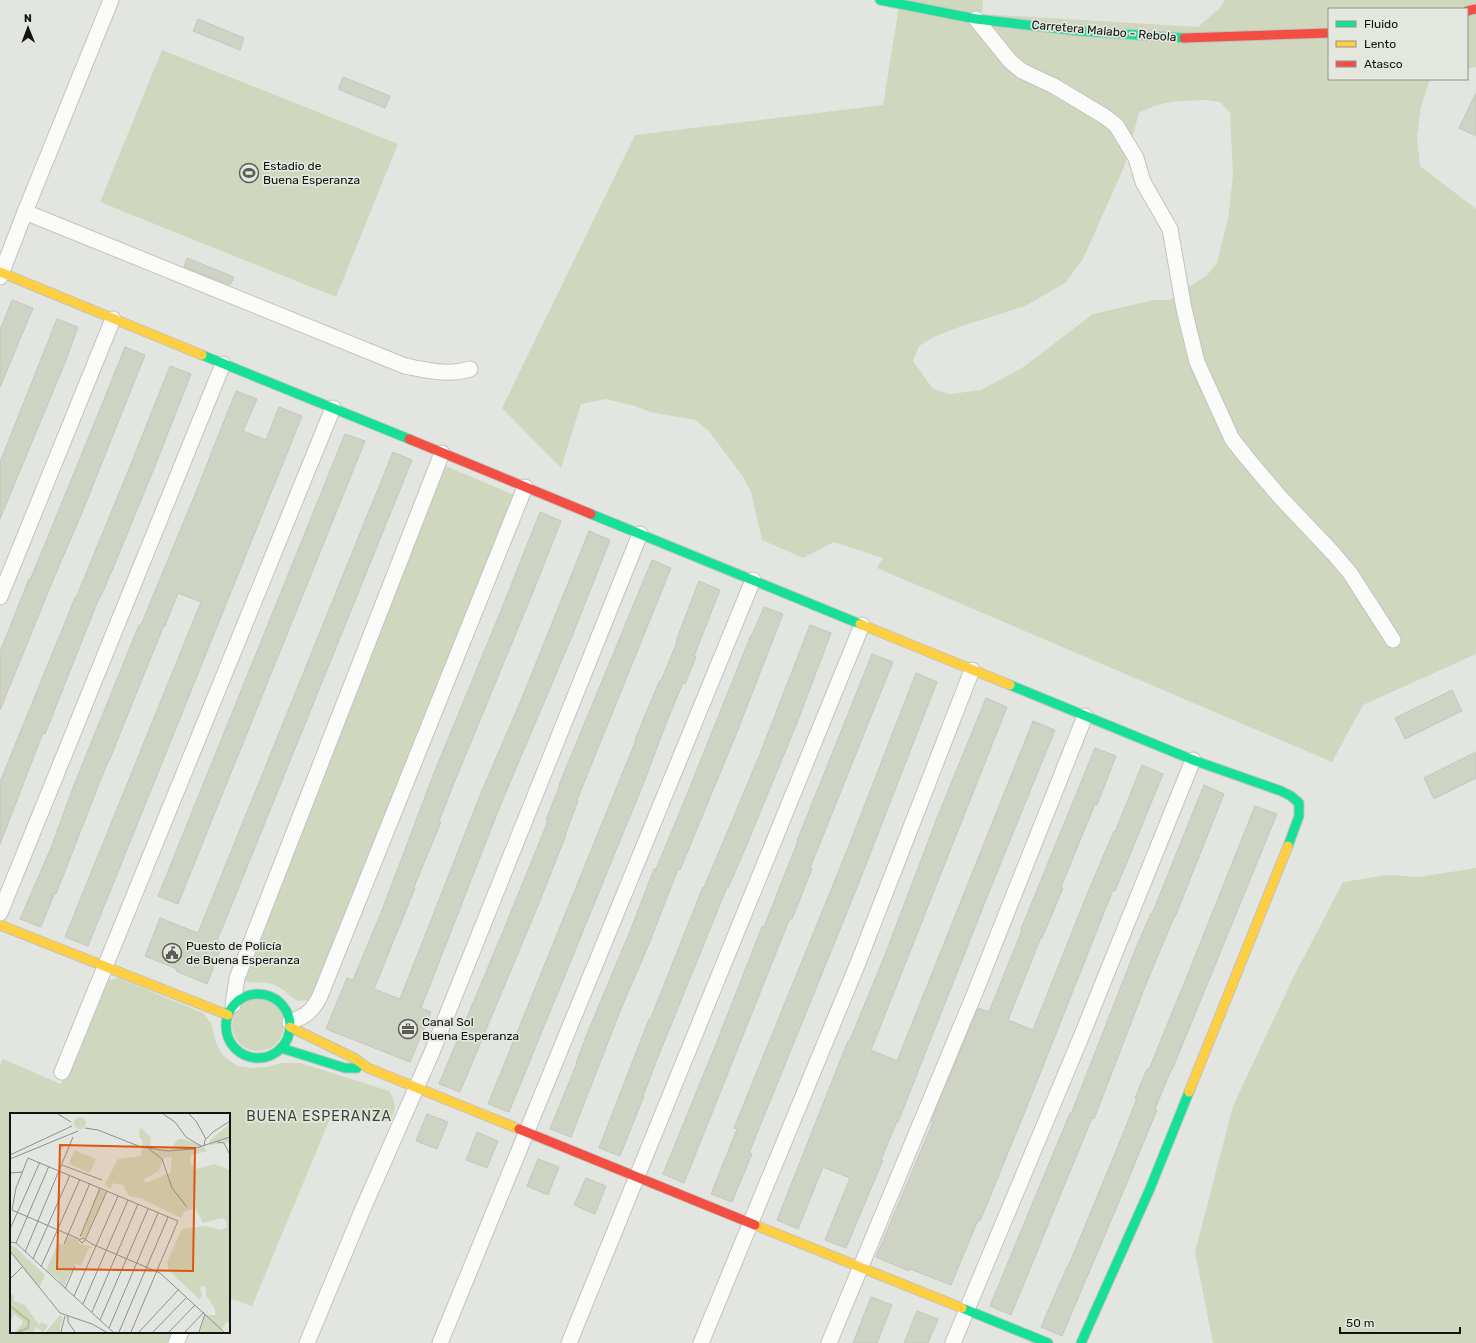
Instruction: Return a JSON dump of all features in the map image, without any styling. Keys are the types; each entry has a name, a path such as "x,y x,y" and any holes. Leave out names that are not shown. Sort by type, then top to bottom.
{"street":[{"path":"111,0 1,274 333,408 1193,760 1281,791 1291,796 1299,803 1299,816 1293,834 1148,1191 1081,1343"},
{"name":"Carretera Malabo - Rebola","path":"880,0 976,19 1079,31 1184,38 1328,33"},
{"path":"976,19 1010,61 1022,71 1054,86 1104,116 1116,125 1136,158 1143,182 1170,228 1184,309 1196,362 1232,439 1280,497 1333,553 1350,574 1393,640"},
{"path":"25,212 405,366 453,373 470,369"},
{"path":"0,597 113,319"},
{"path":"0,913 224,364"},
{"path":"62,1072 333,408"},
{"path":"230,1010 241,999 251,995 262,995 272,998 280,1004 286,1012 290,1025 287,1039 281,1048 262,1058 250,1057 240,1053 232,1046 227,1036 226,1025 235,985 442,453"},
{"path":"290,1025 310,1012 320,996 525,487"},
{"path":"307,1343 461,980 640,534"},
{"path":"440,1343 753,580"},
{"path":"569,1343 862,625"},
{"path":"701,1343 752,1223 858,963 972,670"},
{"path":"830,1343 974,995 1085,716"},
{"path":"953,1343 1079,1042 1193,760"},
{"path":"0,925 105,966 230,1010"},
{"path":"290,1025 354,1058 368,1068 1048,1343"},
{"path":"281,1048 345,1068 368,1068"},
{"path":"176,1343 181,1333"}],"green space":[{"path":"900,0 983,0 982,14 1198,27 1220,8 1225,0 1476,0 1476,67 1468,69 1468,8 1328,8 1328,80 1430,80 1421,107 1417,137 1420,166 1476,209 1476,654 1363,705 1332,762 877,568 883,558 834,542 803,558 762,540 751,492 744,478 708,430 695,420 650,412 635,406 606,399 581,404 561,468 502,408 635,135 883,105","holes":["1206,100 1220,102 1230,113 1233,174 1228,219 1217,263 1207,275 1170,300 1154,300 1093,314 1022,368 981,390 950,394 933,389 913,361 919,346 934,337 962,326 1025,306 1065,283 1083,259 1124,167 1139,113 1164,103"]},
{"name":"Estadio de Buena Esperanza","path":"162,50 398,144 336,297 100,202"},
{"path":"441,464 514,495 313,996 309,1000 298,1001 276,985 248,982 241,979"},
{"path":"1476,868 1476,1343 1213,1343 1195,1252 1233,1106 1293,978 1343,882 1388,875 1419,877"},
{"path":"118,978 203,1013 211,1023 216,1042 221,1053 238,1066 252,1068 267,1067 281,1063 301,1063 389,1091 395,1106 394,1113 390,1121 376,1122 362,1119 334,1109 252,1306 230,1298 230,1113 10,1113 10,1333 172,1333 167,1343 0,1343 0,1066 3,1059 61,1084 108,980"},
{"path":"258,999 272,1003 280,1011 284,1025 280,1039 272,1047 258,1051 244,1047 236,1039 232,1025 236,1011 244,1003"}],"building":[{"path":"198,19 244,38 240,50 193,31"},
{"path":"343,77 390,96 385,108 338,89"},
{"path":"1476,93 1476,136 1459,128"},
{"path":"187,258 234,277 230,285 184,267"},
{"path":"12,300 33,308 0,387 0,330"},
{"path":"57,319 78,327 66,360 0,519 0,462"},
{"path":"125,347 145,355 81,515 0,710 0,652"},
{"path":"170,366 191,374 155,466 114,566 99,598 45,734 43,733 0,844 0,782"},
{"path":"236,391 257,399 243,431 266,440 279,407 302,416 88,946 65,937 201,602 178,593 108,761 56,894 54,894 41,927 20,919 51,848 74,785 139,625 141,625 196,492"},
{"path":"345,434 365,441 178,904 158,896"},
{"path":"393,452 412,460 217,941 223,943 207,984 176,971 177,969 145,956 160,918 198,933"},
{"path":"540,512 561,521 452,788 439,821 441,822 374,989 400,999 481,793 522,698 589,531 610,540 573,634 500,806 421,1008 431,1012 410,1062 326,1029 347,978 353,980 381,913 434,773"},
{"path":"652,560 671,568 577,800 578,801 566,835 539,903 460,1092 439,1084 548,821 546,820 559,785"},
{"path":"699,581 720,590 694,656 696,657 685,684 683,683 669,716 644,782 509,1112 488,1104 646,713 677,642 676,641"},
{"path":"764,607 783,614 735,737 680,870 678,869 571,1137 550,1129 654,869 656,869 751,635"},
{"path":"810,625 831,633 795,728 742,856 728,888 727,887 656,1062 620,1156 599,1148 649,1019 650,1020 703,887 760,754"},
{"path":"872,654 893,662 810,868 812,869 792,919 790,918 684,1183 663,1174 762,927 764,927"},
{"path":"916,673 937,682 858,885 749,1153 752,1154 732,1202 711,1194 737,1129 734,1128 844,858"},
{"path":"1452,690 1462,711 1405,739 1395,718"},
{"path":"986,698 1007,707 871,1050 897,1061 1033,721 1055,730 898,1122 897,1121 881,1160 883,1160 846,1248 825,1240 850,1178 823,1167 798,1229 777,1220 848,1041 849,1042 885,955 937,818"},
{"path":"1095,748 1116,756 1097,805 1095,804 1061,887 1063,888 1042,938 1041,937 1008,1020 1033,1030 1086,897 1114,831 1115,832 1142,765 1163,774 1115,891 1113,890 980,1221 978,1220 951,1285 910,1269 909,1271 876,1257 933,1122 931,1121 978,1008 989,1012 1022,930 1021,929"},
{"path":"1476,752 1476,778 1434,799 1424,778"},
{"path":"1204,785 1224,794 1175,917 1146,984 1094,1119 1092,1118 1011,1315 990,1306 1070,1113 1071,1114 1136,948 1151,913 1152,914"},
{"path":"1255,806 1277,814 1155,1109 1157,1110 1062,1336 1041,1327 1068,1267 1123,1134 1137,1098 1135,1098 1147,1069 1149,1069"},
{"path":"427,1114 448,1122 437,1149 416,1141"},
{"path":"477,1132 498,1141 487,1168 466,1160"},
{"path":"538,1159 559,1167 548,1195 527,1186"},
{"path":"586,1178 606,1186 595,1214 574,1205"},
{"path":"871,1297 892,1305 877,1343 853,1343"},
{"path":"917,1311 938,1319 928,1343 904,1343"}],"traffic: fast":[{"path":"880,0 976,19 1079,31 1184,38"},
{"path":"202,355 409,439"},
{"path":"591,514 860,624"},
{"path":"1010,685 1193,760 1281,791 1291,796 1299,803 1299,816 1288,846"},
{"path":"258,994 276,1000 284,1008 290,1026 284,1044 276,1052 258,1058 240,1052 232,1044 226,1026 232,1008 240,1000 258,994"},
{"path":"281,1048 345,1068 357,1068"},
{"path":"1081,1343 1149,1191 1189,1092"},
{"path":"962,1308 1048,1343"}],"traffic: slow":[{"path":"0,272 202,355"},
{"path":"860,624 1010,685"},
{"path":"1189,1092 1288,846"},
{"path":"0,925 228,1015"},
{"path":"290,1027 354,1058 368,1068 519,1129"},
{"path":"755,1225 962,1308"}],"traffic: jam":[{"path":"1468,11 1476,9"},
{"path":"1184,38 1328,33"},
{"path":"409,439 591,514"},
{"path":"519,1129 755,1225"}],"place":[{"name":"Estadio de Buena Esperanza","path":"249,173"},
{"name":"Puesto de Policía de Buena Esperanza","path":"172,953"},
{"name":"Canal Sol Buena Esperanza","path":"408,1029"}],"district":[{"name":"BUENA ESPERANZA","path":"319,1116"}]}
